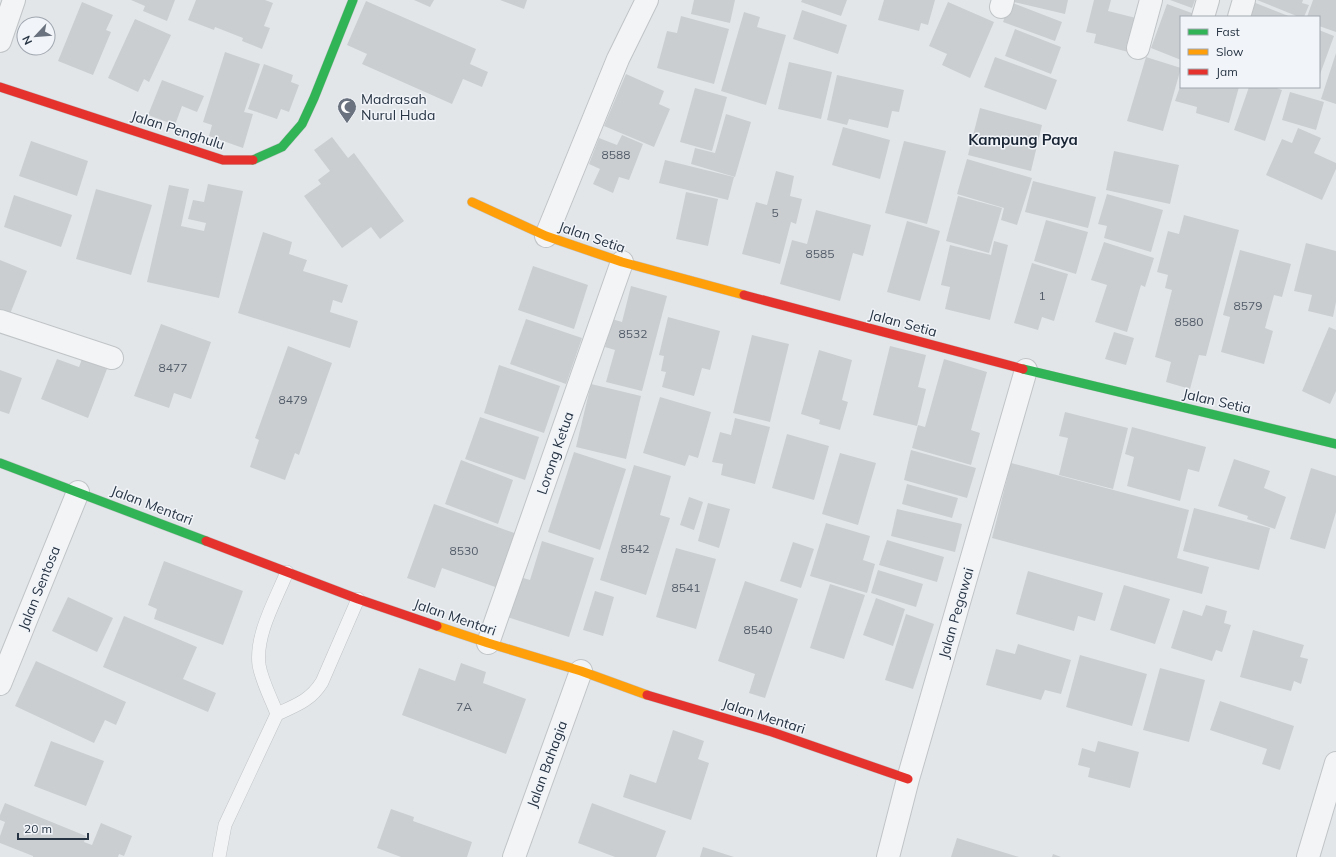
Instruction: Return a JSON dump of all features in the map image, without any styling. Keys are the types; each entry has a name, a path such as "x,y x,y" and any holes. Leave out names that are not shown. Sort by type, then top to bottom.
{"street":[{"path":"0,41 14,0"},
{"name":"Jalan Penghulu","path":"0,87 223,160 255,160 282,148 302,124 353,0"},
{"path":"546,236 618,59 647,0"},
{"path":"1138,48 1151,0"},
{"path":"1203,16 1208,0"},
{"path":"1239,16 1244,0"},
{"name":"Jalan Setia","path":"472,202 546,236 622,262 1026,370 1336,444"},
{"name":"Lorong Ketua","path":"488,643 622,262"},
{"path":"0,321 112,358"},
{"name":"Jalan Pegawai","path":"888,857 908,779 1026,370"},
{"name":"Jalan Mentari","path":"0,463 358,599 488,643 581,671 632,690 772,732 908,779"},
{"name":"Jalan Sentosa","path":"0,684 78,492"},
{"name":"Jalan Bahagia","path":"514,857 581,671"},
{"path":"1308,857 1336,763"}],"lane":[{"path":"277,714 264,682 258,650 262,632 287,572"},
{"path":"219,857 225,825 277,714 302,703 316,692 322,682 358,599"}],"building":[{"path":"131,0 175,0 167,21 143,11 145,6"},
{"path":"196,0 265,0 273,3 264,26 270,28 262,49 242,41 243,38 215,27 214,30 188,20"},
{"path":"414,0 434,0 430,7"},
{"path":"500,0 527,0 524,9"},
{"path":"694,0 735,0 730,23 691,14"},
{"path":"802,0 847,0 841,16 801,2"},
{"path":"884,0 935,0 928,25 921,23 919,31 878,20"},
{"path":"1014,0 1068,0 1065,14 1014,2"},
{"path":"1094,0 1111,0 1108,11 1140,19 1132,53 1094,43 1096,34 1086,32"},
{"path":"1170,0 1195,0 1192,8"},
{"path":"1257,0 1303,0 1302,3 1309,5 1304,16 1297,16"},
{"path":"1313,0 1336,0 1336,32 1320,26 1320,16 1307,16"},
{"path":"366,1 476,49 470,64 488,72 482,87 463,79 452,104 362,64 367,54 347,45"},
{"path":"82,2 113,15 106,30 111,32 93,75 58,61"},
{"path":"948,2 994,22 970,78 942,65 947,54 929,46"},
{"path":"1010,2 1062,22 1055,41 1003,22"},
{"path":"1253,2 1288,16 1248,16"},
{"path":"1167,4 1200,16 1180,16 1180,60 1151,48"},
{"path":"802,10 847,25 838,54 793,39"},
{"path":"744,12 760,17 757,27 786,35 766,105 721,91"},
{"path":"681,16 729,29 714,84 657,68 667,31 677,33"},
{"path":"135,19 171,35 149,82 144,79 138,92 108,78"},
{"path":"1015,29 1061,47 1051,74 1005,56"},
{"path":"1320,30 1334,36 1320,74"},
{"path":"225,52 260,64 244,112 253,114 243,148 209,136 212,125 203,122"},
{"path":"1336,53 1336,104 1321,99"},
{"path":"995,57 1057,80 1046,110 984,87"},
{"path":"1146,57 1180,68 1163,131 1127,121"},
{"path":"789,62 832,72 821,119 778,109"},
{"path":"264,64 293,75 291,82 299,85 289,112 281,109 277,119 248,109"},
{"path":"626,74 664,91 659,104 670,109 654,147 604,126"},
{"path":"837,75 904,90 899,112 892,111 888,128 849,119 847,125 827,120"},
{"path":"162,80 204,96 197,112 182,106 175,125 148,115"},
{"path":"1180,87 1239,88 1229,123 1196,113 1197,107 1175,101"},
{"path":"695,88 727,97 712,151 680,142"},
{"path":"1249,88 1277,88 1282,90 1265,141 1234,130"},
{"path":"1290,92 1324,102 1316,130 1282,120"},
{"path":"980,108 1042,125 1031,171 968,155"},
{"path":"726,114 751,122 735,177 691,164 695,148 715,153"},
{"path":"843,127 890,140 880,179 832,165"},
{"path":"1298,128 1321,138 1314,153 1336,163 1336,169 1322,200 1266,175 1282,139 1292,143"},
{"path":"622,135 643,144 629,180 619,177 613,193 593,184 600,169 589,164 599,138 617,145"},
{"path":"332,137 348,158 354,153 404,221 380,239 371,227 342,248 304,196 321,184 318,180 330,171 314,150"},
{"path":"31,141 88,161 77,196 19,176"},
{"path":"904,141 946,151 927,224 885,213"},
{"path":"1114,151 1179,165 1170,204 1106,190"},
{"path":"967,159 1032,178 1017,225 1001,220 1004,208 957,194"},
{"path":"665,160 734,177 728,200 659,183"},
{"path":"776,171 794,176 790,196 802,199 796,224 791,222 780,264 742,254 756,202 767,205"},
{"path":"1033,181 1096,197 1088,228 1025,212"},
{"path":"208,184 243,191 219,298 147,282 169,185 189,189 181,226 204,231 206,223 188,219 193,200 204,202"},
{"path":"96,189 152,205 131,275 76,259"},
{"path":"686,192 718,199 708,246 676,239"},
{"path":"1107,194 1163,210 1151,252 1104,238 1107,226 1098,224"},
{"path":"14,195 72,215 61,247 4,227"},
{"path":"958,196 1002,208 989,253 946,241"},
{"path":"816,210 871,225 863,256 853,253 840,301 780,284 792,240 807,244"},
{"path":"1184,215 1239,230 1206,356 1199,355 1190,389 1166,382 1171,362 1155,357 1172,290 1165,288 1168,275 1157,272 1168,231 1179,234"},
{"path":"1046,220 1088,232 1076,274 1034,261"},
{"path":"907,221 940,231 920,301 887,292"},
{"path":"263,232 292,242 289,254 307,260 303,271 348,285 342,303 333,300 330,312 358,321 350,348 238,313"},
{"path":"994,241 1008,245 990,320 945,309 950,287 941,285 950,245 991,255"},
{"path":"1104,242 1154,258 1145,287 1141,285 1127,332 1095,322 1107,285 1091,280"},
{"path":"1306,243 1336,251 1336,302 1333,317 1308,311 1312,295 1294,291"},
{"path":"1240,250 1291,264 1282,297 1274,295 1265,328 1273,331 1264,364 1221,352 1230,317 1223,315"},
{"path":"0,260 27,271 10,314 0,310"},
{"path":"1032,263 1068,274 1054,321 1042,317 1038,330 1014,323"},
{"path":"533,266 588,285 574,329 518,310"},
{"path":"631,286 667,296 642,391 606,382 615,350 605,347 612,319 622,322"},
{"path":"668,317 720,331 710,370 702,368 694,396 662,387 666,372 661,371 664,356 659,355"},
{"path":"526,319 582,338 566,384 510,364"},
{"path":"161,324 211,342 191,399 174,393 169,408 134,396"},
{"path":"1329,327 1336,330 1336,391 1330,404 1302,391"},
{"path":"1114,332 1134,338 1126,365 1105,359"},
{"path":"752,335 789,344 770,422 733,413"},
{"path":"288,346 332,363 299,455 295,453 285,480 250,467 259,440 255,438"},
{"path":"890,346 926,355 918,387 926,389 917,426 873,415"},
{"path":"819,350 852,360 842,400 848,402 840,430 819,424 820,420 801,414"},
{"path":"57,359 79,367 82,359 107,369 88,418 41,399"},
{"path":"944,359 987,372 971,430 980,433 971,465 912,448 918,425 925,427"},
{"path":"499,365 560,386 544,433 484,413"},
{"path":"0,370 22,378 9,414 0,411"},
{"path":"591,384 641,396 626,459 576,447"},
{"path":"660,397 711,412 698,458 689,455 685,466 643,453"},
{"path":"1065,412 1128,428 1113,489 1059,475 1068,438 1059,436"},
{"path":"480,417 539,437 525,480 465,459"},
{"path":"735,418 770,427 755,484 721,475 723,464 712,462 720,432 731,435"},
{"path":"1132,427 1206,447 1199,472 1188,469 1180,501 1127,486 1134,457 1125,454"},
{"path":"787,434 829,446 814,500 772,488"},
{"path":"911,450 976,468 967,498 904,480"},
{"path":"574,452 626,469 600,550 548,532"},
{"path":"840,453 876,463 858,525 822,514"},
{"path":"1234,459 1270,471 1264,488 1286,497 1275,529 1247,519 1248,516 1218,506"},
{"path":"461,460 513,480 498,524 445,504"},
{"path":"1011,463 1189,510 1177,558 1209,567 1202,594 992,538"},
{"path":"634,465 671,476 660,515 670,518 646,595 600,580"},
{"path":"1311,468 1336,476 1336,512 1325,549 1290,539"},
{"path":"907,484 958,498 952,518 902,504"},
{"path":"689,497 703,502 694,530 680,525"},
{"path":"708,503 730,509 719,548 698,541"},
{"path":"434,504 517,534 498,588 442,568 435,588 407,578"},
{"path":"1194,508 1270,528 1259,570 1183,551"},
{"path":"897,509 962,524 955,552 891,536"},
{"path":"826,523 870,536 863,560 875,564 867,593 810,576"},
{"path":"887,540 944,557 937,582 879,565"},
{"path":"542,541 594,558 569,637 507,617 520,577 530,580"},
{"path":"793,542 814,549 801,588 780,581"},
{"path":"676,548 716,559 696,629 656,617"},
{"path":"164,561 243,591 223,645 154,619 157,609 148,605"},
{"path":"878,570 923,584 916,607 871,593"},
{"path":"1028,571 1103,593 1095,621 1078,616 1074,631 1016,614"},
{"path":"745,581 798,599 765,698 749,693 755,674 718,661"},
{"path":"830,584 865,595 844,659 810,648"},
{"path":"1124,585 1170,599 1155,644 1110,630"},
{"path":"595,591 614,597 603,636 583,630"},
{"path":"68,597 113,618 97,652 52,631"},
{"path":"876,598 905,609 893,646 863,635"},
{"path":"1206,605 1227,611 1224,623 1231,625 1222,652 1216,650 1212,661 1171,648 1183,610 1202,616"},
{"path":"906,614 934,624 913,689 885,680"},
{"path":"124,616 197,647 183,679 216,693 208,712 103,667"},
{"path":"1253,630 1304,645 1300,657 1308,659 1301,684 1294,681 1291,691 1240,677"},
{"path":"1018,644 1071,660 1061,694 1045,690 1041,700 986,685 996,649 1015,654"},
{"path":"1080,655 1147,674 1132,726 1066,707"},
{"path":"36,661 126,702 116,725 105,720 94,743 15,706"},
{"path":"461,663 486,672 483,683 526,699 506,754 402,715 419,668 455,681"},
{"path":"1160,668 1205,680 1189,742 1143,730"},
{"path":"1220,701 1294,726 1280,770 1262,764 1267,749 1210,730"},
{"path":"673,730 704,741 698,759 709,763 691,820 623,797 630,774 656,783"},
{"path":"51,741 104,761 86,806 34,786"},
{"path":"1098,741 1139,752 1130,788 1088,777 1090,768 1078,765 1082,748 1095,752"},
{"path":"5,803 86,836 84,842 92,845 101,823 132,836 124,856 119,854 118,857 33,857 0,843 0,836 5,822 0,820 0,815"},
{"path":"592,803 666,831 656,857 615,857 578,843"},
{"path":"391,809 414,817 413,821 472,842 467,857 401,857 377,848"},
{"path":"957,838 1019,857 951,857"},
{"path":"703,847 734,857 700,857"},
{"path":"1053,854 1061,857 1052,857"}],"traffic: fast":[{"path":"253,160 282,147 302,124 314,98 353,0"},
{"path":"1023,369 1336,444"},
{"path":"0,463 206,541"}],"traffic: slow":[{"path":"472,202 546,236 622,262 744,295"},
{"path":"437,626 581,671 647,695"}],"traffic: jam":[{"path":"0,87 223,160 253,160"},
{"path":"744,295 1023,369"},
{"path":"206,541 358,599 437,626"},
{"path":"647,695 772,732 908,779"}],"place":[{"name":"Madrasah Nurul Huda","path":"347,124"}],"district":[{"name":"Kampung Paya","path":"1023,140"}]}
